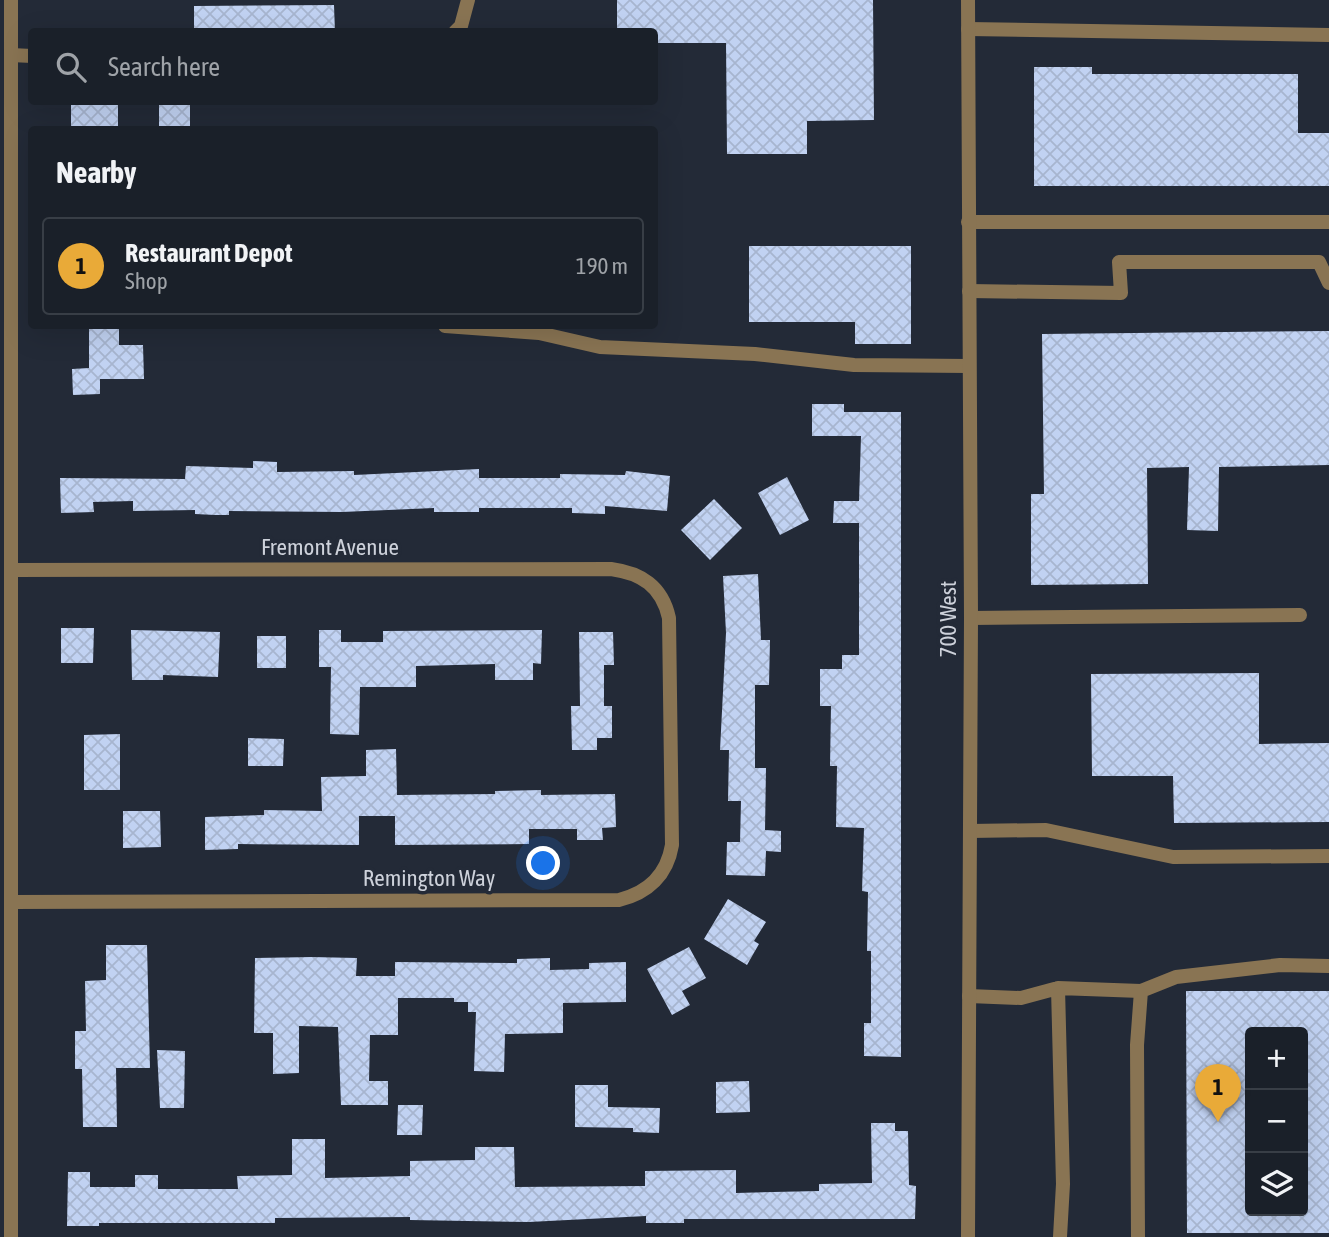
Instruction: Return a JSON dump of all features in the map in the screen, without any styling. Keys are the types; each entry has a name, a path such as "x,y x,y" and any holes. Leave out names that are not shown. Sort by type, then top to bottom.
{"street":[{"path":"10,0 5,155 11,570 5,683 11,902 11,1237"},
{"path":"459,28 468,0"},
{"name":"700 West","path":"968,0 971,618 968,1237"},
{"path":"968,29 1329,35"},
{"path":"10,55 28,56"},
{"path":"968,222 1329,222"},
{"path":"969,291 1121,293 1119,262 1319,262 1329,283"},
{"path":"485,329 539,333 600,347 755,354 854,365 969,366"},
{"name":"Fremont Avenue","path":"11,570 611,569 636,574 647,580"},
{"name":"Remington Way","path":"11,902 607,901 640,893 659,877 666,867 671,845 669,618 662,597 647,580"},
{"path":"971,618 1300,615"},
{"path":"970,831 1046,830 1173,857 1329,856"},
{"path":"969,996 1021,998 1058,988 1141,991 1176,977 1280,965 1329,966"},
{"path":"1058,988 1063,1184 1060,1237"},
{"path":"1138,1237 1137,1045 1141,991"}],"building":[{"path":"617,0 873,0 874,120 807,121 807,154 727,154 726,43 658,43 658,28 617,28"},
{"path":"334,5 335,28 194,28 194,6"},
{"path":"1034,67 1092,67 1092,74 1298,74 1298,133 1329,133 1329,186 1034,186"},
{"path":"71,105 118,105 118,126 71,126"},
{"path":"159,105 190,105 190,126 159,126"},
{"path":"749,246 911,246 911,344 855,344 855,322 749,322"},
{"path":"89,329 119,329 119,345 143,345 144,379 100,379 100,394 73,395 72,369 89,368"},
{"path":"1329,331 1329,465 1219,467 1218,531 1187,530 1189,467 1147,468 1148,584 1031,585 1031,494 1044,494 1042,334"},
{"path":"812,404 844,404 844,412 901,412 901,1057 864,1056 864,1023 871,1023 871,951 867,951 868,892 862,891 864,828 836,827 837,766 830,766 831,706 820,706 820,669 842,669 842,655 859,655 859,523 833,523 834,501 859,501 861,436 812,436"},
{"path":"253,461 277,462 277,472 354,471 354,475 479,469 479,478 560,478 560,474 625,475 626,471 670,476 667,511 605,506 605,514 572,513 572,508 479,508 479,512 434,512 434,508 342,512 229,511 229,515 215,515 195,514 195,510 133,511 133,501 93,502 94,512 61,513 60,478 185,479 186,466 253,468"},
{"path":"787,477 809,520 780,535 758,493"},
{"path":"714,499 742,528 710,560 681,530"},
{"path":"758,574 761,640 770,640 769,685 755,685 755,768 766,768 765,830 781,831 781,852 766,851 765,876 726,875 727,842 740,842 741,801 728,801 729,750 720,750 726,633 723,576"},
{"path":"61,628 94,628 93,663 61,663"},
{"path":"131,630 220,632 218,677 163,675 163,680 132,680"},
{"path":"319,630 341,630 341,642 383,642 383,631 542,630 541,664 533,663 533,680 495,680 495,664 416,666 416,687 360,687 359,735 330,734 331,667 319,667"},
{"path":"579,632 613,632 614,665 604,665 604,706 612,706 612,738 597,738 597,750 572,750 571,706 580,706"},
{"path":"257,636 286,636 286,668 257,668"},
{"path":"1259,673 1259,744 1329,743 1329,822 1174,823 1173,776 1092,776 1091,674"},
{"path":"120,734 120,790 84,790 84,735"},
{"path":"248,738 284,739 283,766 248,766"},
{"path":"396,749 397,795 495,794 495,791 541,790 541,795 615,794 616,827 602,828 603,840 577,840 577,829 529,829 529,844 395,845 395,816 359,816 359,845 238,844 238,849 205,850 205,817 264,815 264,810 322,811 321,777 366,776 366,750"},
{"path":"123,811 160,811 161,847 123,848"},
{"path":"728,899 766,922 754,941 759,944 747,965 704,939"},
{"path":"106,945 147,945 150,1068 116,1068 117,1127 83,1127 82,1069 75,1069 75,1031 86,1031 85,981 106,980"},
{"path":"689,947 706,978 682,991 690,1005 672,1015 647,969"},
{"path":"255,958 357,958 356,976 395,976 395,962 517,963 517,959 550,958 550,970 589,969 589,963 626,962 626,1002 563,1003 563,1033 505,1034 504,1072 474,1071 476,1012 468,1012 468,1002 454,1002 454,998 398,998 398,1035 370,1035 369,1081 388,1081 388,1105 341,1105 338,1027 299,1026 299,1073 273,1074 273,1033 254,1033"},
{"path":"1186,991 1329,991 1329,1233 1187,1233"},
{"path":"157,1050 185,1051 184,1108 160,1108"},
{"path":"749,1081 750,1112 716,1113 716,1082"},
{"path":"575,1085 608,1085 608,1107 660,1108 659,1133 633,1132 633,1128 575,1127"},
{"path":"398,1105 423,1105 422,1135 397,1135"},
{"path":"871,1123 895,1123 895,1131 908,1131 909,1185 916,1186 915,1219 684,1219 684,1223 646,1223 646,1216 529,1222 410,1220 410,1217 275,1218 275,1223 99,1223 99,1226 67,1226 68,1172 90,1172 90,1187 135,1187 135,1175 158,1175 158,1189 238,1189 237,1176 292,1175 292,1139 325,1139 325,1178 410,1176 410,1161 475,1160 475,1147 514,1147 515,1187 645,1186 645,1171 736,1170 736,1193 819,1191 819,1184 872,1183"}],"place":[{"name":"Restaurant Depot","path":"1218,1122"}]}
